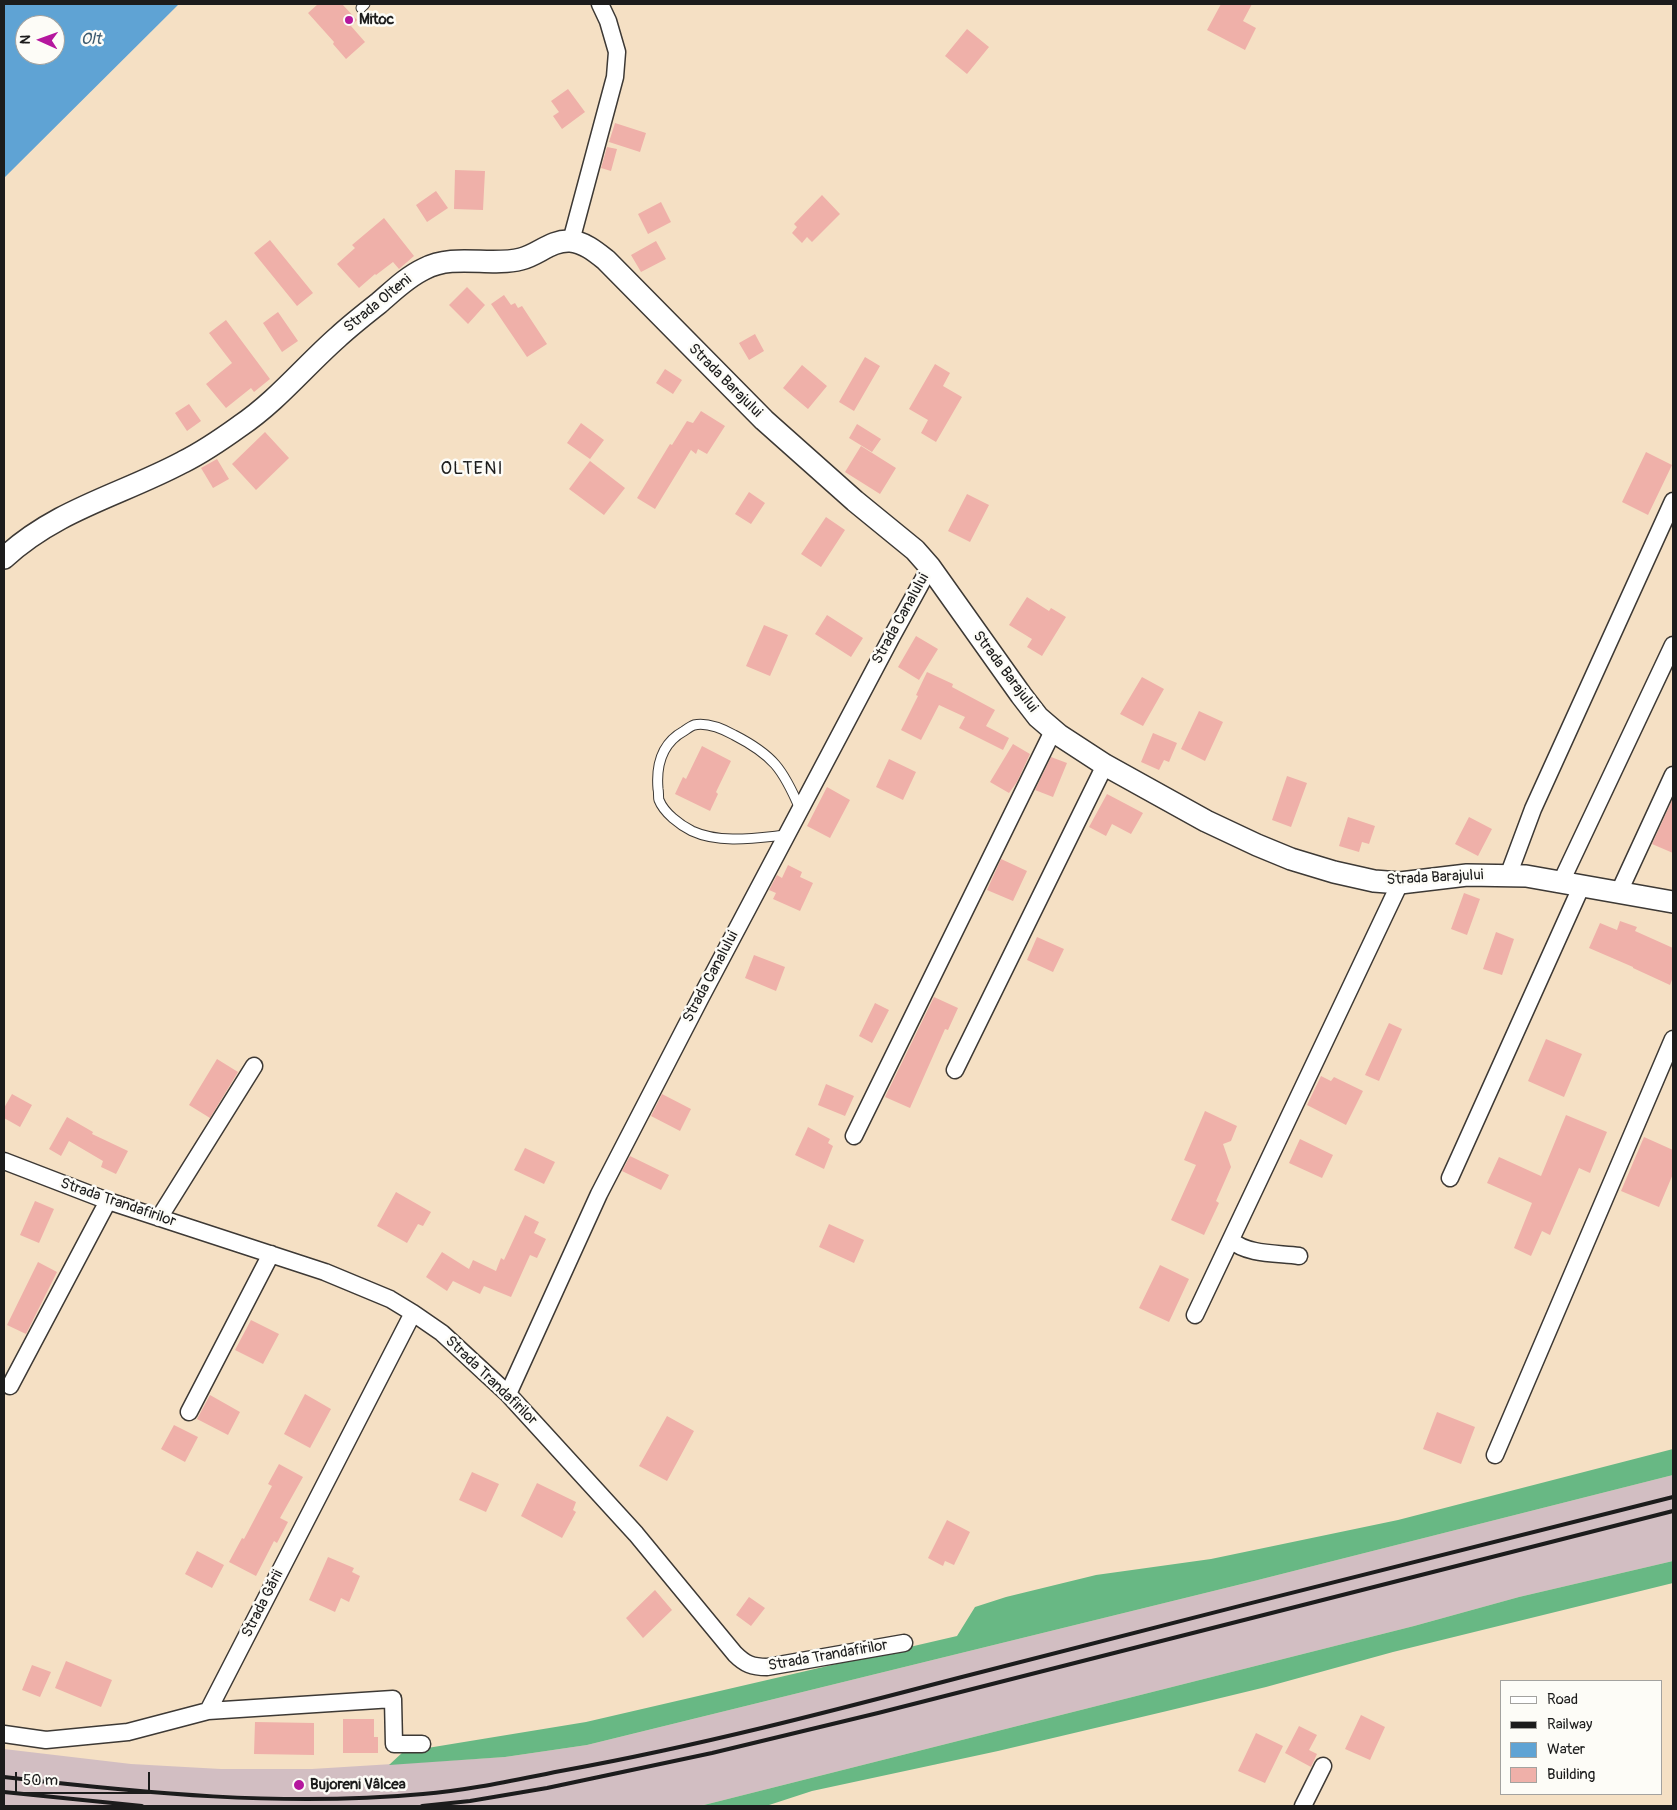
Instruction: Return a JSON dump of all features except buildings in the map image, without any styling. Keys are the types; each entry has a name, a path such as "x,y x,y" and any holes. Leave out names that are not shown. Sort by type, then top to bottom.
{"street":[{"path":"571,241 615,77 617,52 608,21 600,4"},
{"name":"Strada Olteni","path":"4,558 17,546 49,524 183,462 240,426 275,399 338,337 405,281 423,269 442,263 505,262 521,259 558,241 571,241"},
{"name":"Strada Barajului","path":"571,241 595,251 606,260 764,420 855,501 915,550 930,567 1038,717 1066,740 1104,765 1206,821 1291,860 1334,872 1374,881 1400,883 1467,875 1526,876 1673,900"},
{"path":"1508,876 1533,810 1673,501"},
{"name":"Strada Canalului","path":"508,1394 599,1194 800,808 930,567"},
{"path":"1561,882 1673,645"},
{"path":"854,1136 1054,729"},
{"path":"955,1070 1104,765"},
{"path":"1619,892 1673,775"},
{"path":"1195,1315 1400,883"},
{"path":"1450,1178 1582,885"},
{"path":"1495,1455 1673,1039"},
{"path":"159,1218 254,1066"},
{"name":"Strada Trandafirilor","path":"4,1161 108,1201 325,1272 390,1299 413,1313 442,1333 508,1394 636,1534 734,1654 744,1662 754,1667 766,1667 904,1643"},
{"path":"10,1386 108,1201"},
{"path":"1231,1240 1238,1247 1299,1256"},
{"path":"189,1412 271,1254"},
{"name":"Strada Gării","path":"208,1711 413,1313"},
{"path":"4,1734 46,1740 128,1732 208,1711 392,1699 394,1744 422,1744"},
{"path":"1304,1806 1323,1766"}],"lane":[{"path":"786,836 734,839 713,837 692,831 669,815 660,801 658,782 658,764 665,748 678,734 694,726 709,725 723,729 756,746 769,756 790,784 800,808"}],"shaded area":[{"path":"1673,1475 1673,1561 1519,1597 1414,1626 700,1806 4,1806 4,1749 131,1764 221,1769 312,1769 505,1757 587,1745 1254,1581"}],"green space":[{"path":"1673,1449 1673,1475 1254,1581 587,1745 505,1757 389,1765 403,1752 586,1722 957,1636 975,1607 1006,1597 1096,1575 1211,1559 1398,1520"},
{"path":"1673,1561 1673,1583 1393,1652 1266,1687 998,1751 812,1791 766,1806 700,1806 1414,1626 1519,1597"}],"water":[{"name":"Olt","path":"4,4 179,4 4,178"}],"railway":[{"path":"4,1777 161,1793 266,1799 371,1798 477,1787 615,1761 763,1728 1673,1497"},
{"path":"422,1806 470,1801 547,1788 712,1753 878,1713 1673,1511"},
{"path":"4,1792 142,1806"}],"place":[{"name":"Mitoc","path":"349,20"},
{"name":"Bujoreni Vâlcea","path":"299,1785"}],"district":[{"name":"OLTENI","path":"472,469"}]}
